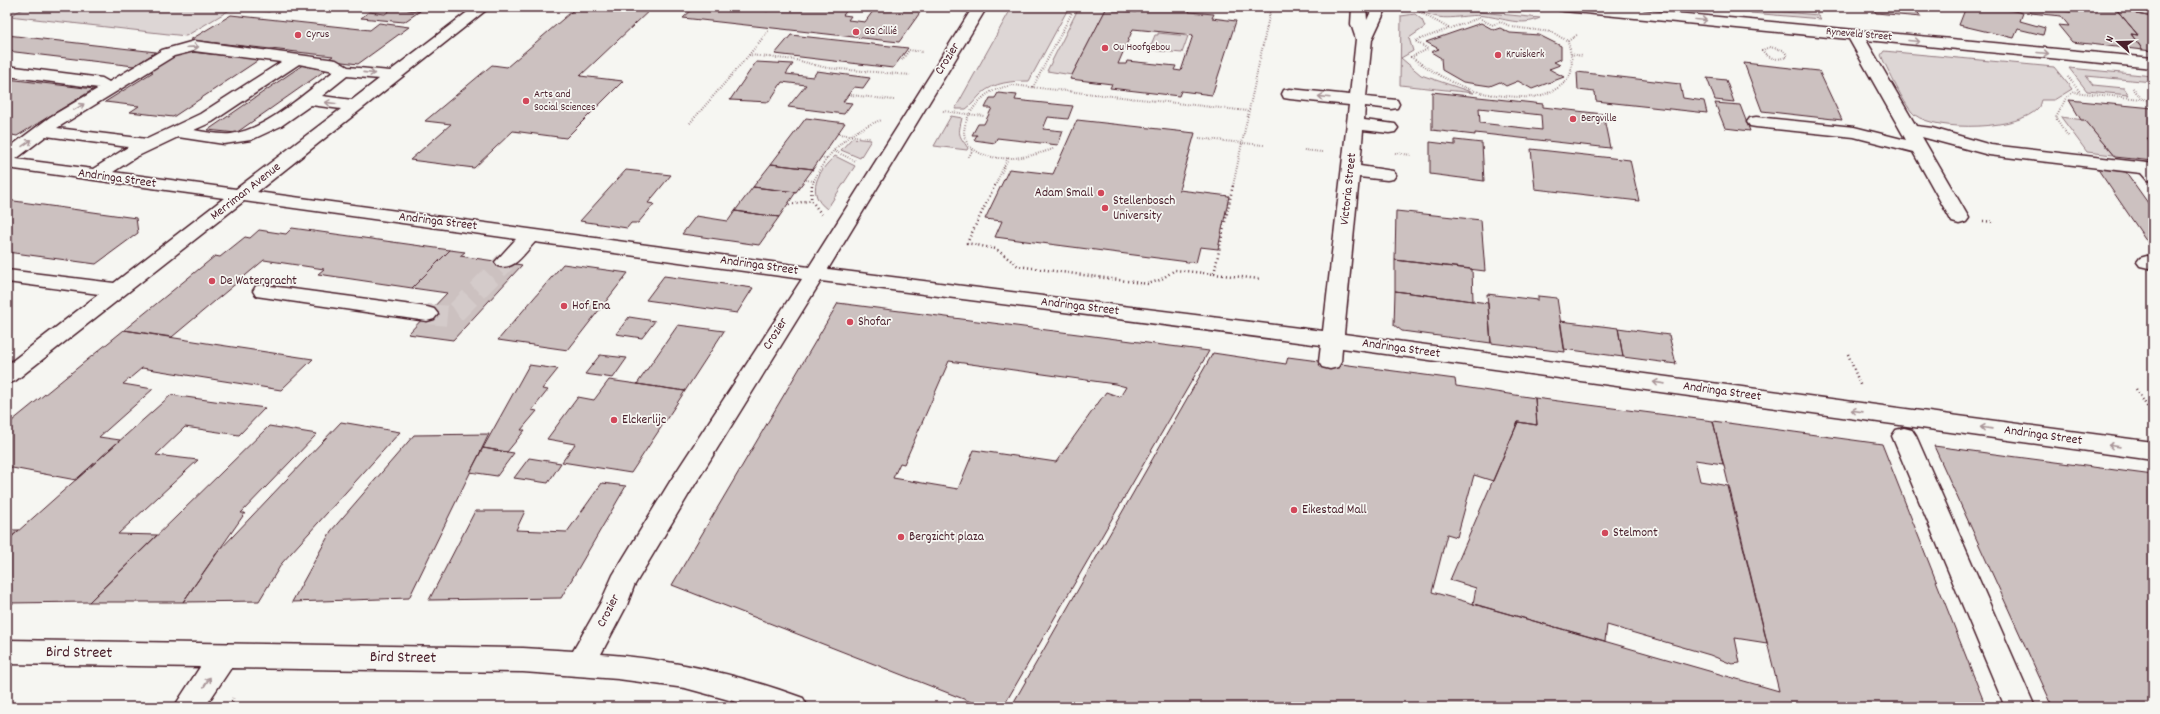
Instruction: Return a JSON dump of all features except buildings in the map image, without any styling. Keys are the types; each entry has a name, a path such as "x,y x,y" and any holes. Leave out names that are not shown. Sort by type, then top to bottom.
{"street":[{"name":"Merriman Avenue","path":"7,376 483,7"},
{"name":"Crozier","path":"580,664 613,605 622,583 980,7"},
{"name":"Victoria Street","path":"1330,362 1364,39 1359,24 1359,7"},
{"name":"Victoria Street","path":"1364,39 1369,32 1380,7"},
{"name":"Ryneveld Street","path":"1564,7 2153,63"},
{"path":"1855,35 1959,218"},
{"path":"7,157 46,128 157,59 180,48 194,46 296,59 336,65 344,71 394,76"},
{"path":"95,176 130,153 147,144 178,132 206,118 296,59"},
{"path":"7,71 102,83"},
{"path":"178,132 221,139 249,136 265,129 344,71"},
{"path":"1292,87 1358,94 1391,104"},
{"path":"306,100 356,106"},
{"path":"1756,122 1854,132 1918,148"},
{"path":"1355,124 1389,128"},
{"path":"46,128 50,132 61,134 147,144"},
{"path":"1909,132 1932,133 1989,150 2151,171"},
{"name":"Andringa Street","path":"7,163 814,274 1332,339 2153,451"},
{"path":"1351,170 1387,175"},
{"path":"505,262 531,234"},
{"path":"7,276 119,290"},
{"path":"263,291 427,314"},
{"path":"1904,436 2020,707"},
{"name":"Bird Street","path":"7,652 523,660 580,664 685,676 765,697 793,707"},
{"path":"189,707 224,655"}],"path":[{"path":"7,13 18,7"},
{"path":"1033,87 1075,7"},
{"path":"1228,7 1270,12"},
{"path":"1214,274 1248,111 1272,7"},
{"path":"1411,7 1450,29"},
{"path":"1479,18 1492,25 1502,22 1512,27 1551,32 1568,41 1571,54 1570,76 1563,84 1543,94 1532,97 1479,92 1445,79 1411,57 1428,49 1415,41 1450,29 1479,18"},
{"path":"690,123 770,30"},
{"path":"1568,41 1577,35"},
{"path":"1770,47 1787,53 1788,56 1786,58 1773,58 1767,56 1762,50 1770,47"},
{"path":"902,60 909,50 924,52"},
{"path":"1571,54 1582,56"},
{"path":"749,55 796,60 827,68 917,76"},
{"path":"1053,149 1041,154 1008,158 988,155 973,149 965,139 964,128 976,105 986,94 1012,85 1248,111"},
{"path":"2133,88 2142,99"},
{"path":"2071,141 2056,118 2066,98 2073,92 2153,100"},
{"path":"851,95 901,101"},
{"path":"939,111 984,116"},
{"path":"826,220 812,200 814,180 818,169 851,135 870,123 885,120"},
{"path":"839,134 872,138"},
{"path":"1199,138 1264,145"},
{"path":"968,157 973,149"},
{"path":"1304,150 1322,152"},
{"path":"834,151 851,160 862,162"},
{"path":"821,158 827,159"},
{"path":"1008,158 967,243 996,249 1018,266 1148,284 1160,280 1175,270 1260,280"},
{"path":"806,180 814,180"},
{"path":"789,205 812,200"},
{"path":"1848,354 1862,389"},
{"path":"2136,389 2153,416"}],"shaded area":[{"path":"27,7 276,7 269,12 233,8 186,36 9,16"},
{"path":"1012,7 1069,7 1029,81 1010,82 992,87 981,94 966,109 955,109"},
{"path":"1079,7 1130,7 1128,11 1106,9 1072,75 1047,71"},
{"path":"1429,7 1540,18 1533,21 1519,22 1477,15 1447,18 1423,12"},
{"path":"1749,9 1818,15 1821,19 1751,13"},
{"path":"1415,14 1422,20 1425,27 1409,38 1413,51 1401,58 1421,75 1474,93 1400,85 1401,16"},
{"path":"1158,33 1188,36 1182,53 1149,50 1155,35 1158,35"},
{"path":"1884,51 2054,67 2072,89 2054,100 2041,100 2038,108 2028,115 2014,121 1978,126 1941,124 1926,120 1915,115 1911,111 1884,62 1881,55"},
{"path":"2069,68 2153,76 2153,82 2086,76 2093,85 2124,88 2129,95 2087,91"},
{"path":"951,116 962,118 960,134 962,140 968,148 967,150 934,146"},
{"path":"2061,117 2084,120 2113,155 2087,152"},
{"path":"852,138 871,140 860,158 841,150"},
{"path":"835,156 855,166 827,209 820,203 817,196 815,189 816,182 823,168"}],"tunnel":[{"path":"427,314 449,316 457,311 505,262"}],"place":[{"name":"GG Cillié","path":"856,32"},
{"name":"Cyrus","path":"298,35"},
{"name":"Ou Hoofgebou","path":"1105,48"},
{"name":"Kruiskerk","path":"1498,55"},
{"name":"Arts and Social Sciences","path":"526,101"},
{"name":"Bergville","path":"1573,119"},
{"name":"Adam Small","path":"1101,193"},
{"name":"Stellenbosch University","path":"1105,208"},
{"name":"De Watergracht","path":"212,281"},
{"name":"Hof Ena","path":"564,306"},
{"name":"Shofar","path":"850,322"},
{"name":"Elckerlijc","path":"614,420"},
{"name":"Eikestad Mall","path":"1294,510"},
{"name":"Stelmont","path":"1605,533"},
{"name":"Bergzicht plaza","path":"901,537"}]}
